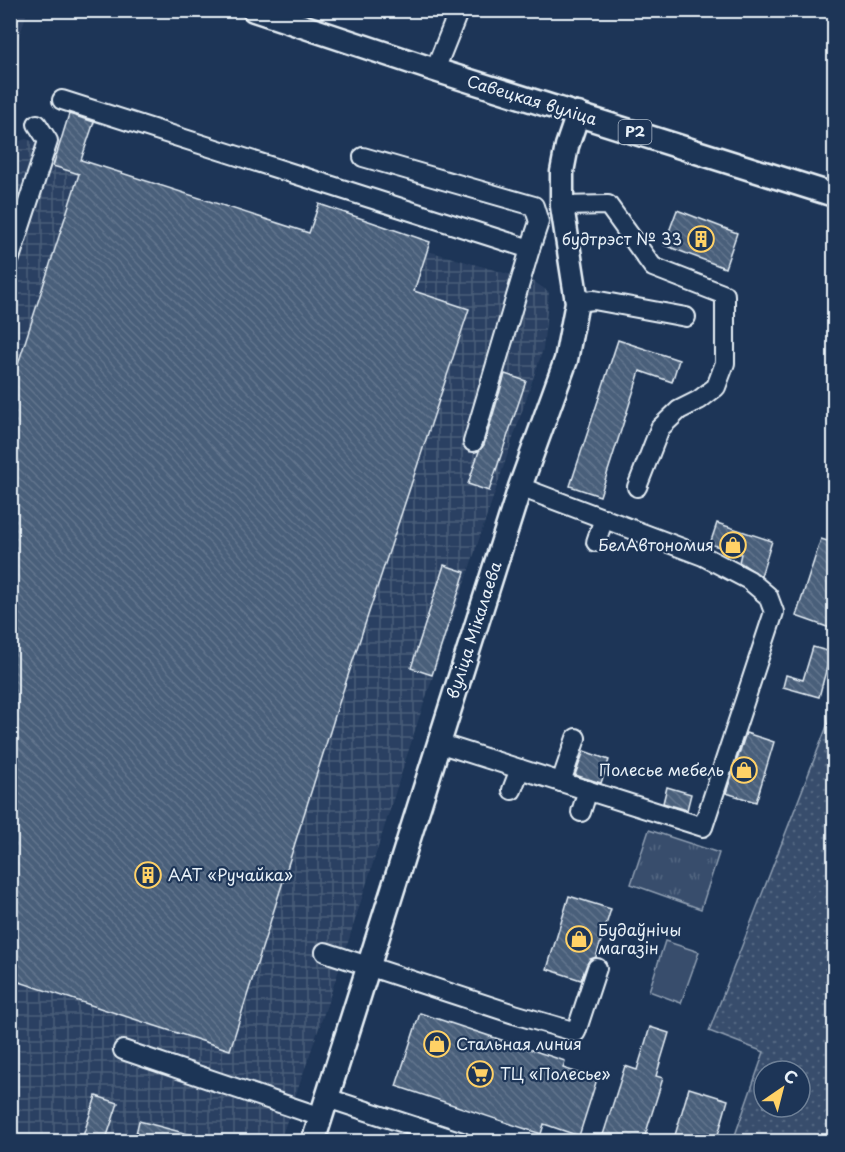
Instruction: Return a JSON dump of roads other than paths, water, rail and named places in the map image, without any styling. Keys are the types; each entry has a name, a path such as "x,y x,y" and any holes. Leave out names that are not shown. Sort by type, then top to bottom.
{"main road":[{"name":"Савецкая вуліца","path":"254,10 435,70 834,195"},
{"name":"вуліца Мікалаева","path":"313,1142 367,965 520,487 566,360 577,302 562,213 562,172 567,146 578,114"}],"street":[{"path":"435,70 459,10"},
{"path":"62,100 530,249"},
{"path":"10,258 48,141 37,124"},
{"path":"363,157 534,206 539,222 473,442"},
{"path":"539,222 562,213 608,206 653,267 725,295 725,363 716,387 699,400 679,410 660,428 637,487"},
{"path":"577,302 594,300 686,317"},
{"path":"438,743 703,827 774,612 768,596 745,588 703,556 520,487"},
{"path":"596,542 604,518"},
{"path":"561,782 576,738"},
{"path":"512,790 520,769"},
{"path":"581,812 588,790"},
{"path":"325,952 576,1032 597,968"},
{"path":"123,1050 324,1107 462,1142"}],"place":[{"name":"будтрэст № 33","path":"701,239"},
{"name":"БелАвтономия","path":"733,545"},
{"name":"Полесье мебель","path":"744,770"},
{"name":"ААТ «Ручайка»","path":"148,875"},
{"name":"Будаўнічы магазін","path":"579,939"},
{"name":"Стальная линия","path":"437,1044"},
{"name":"ТЦ «Полесье»","path":"480,1074"}]}
